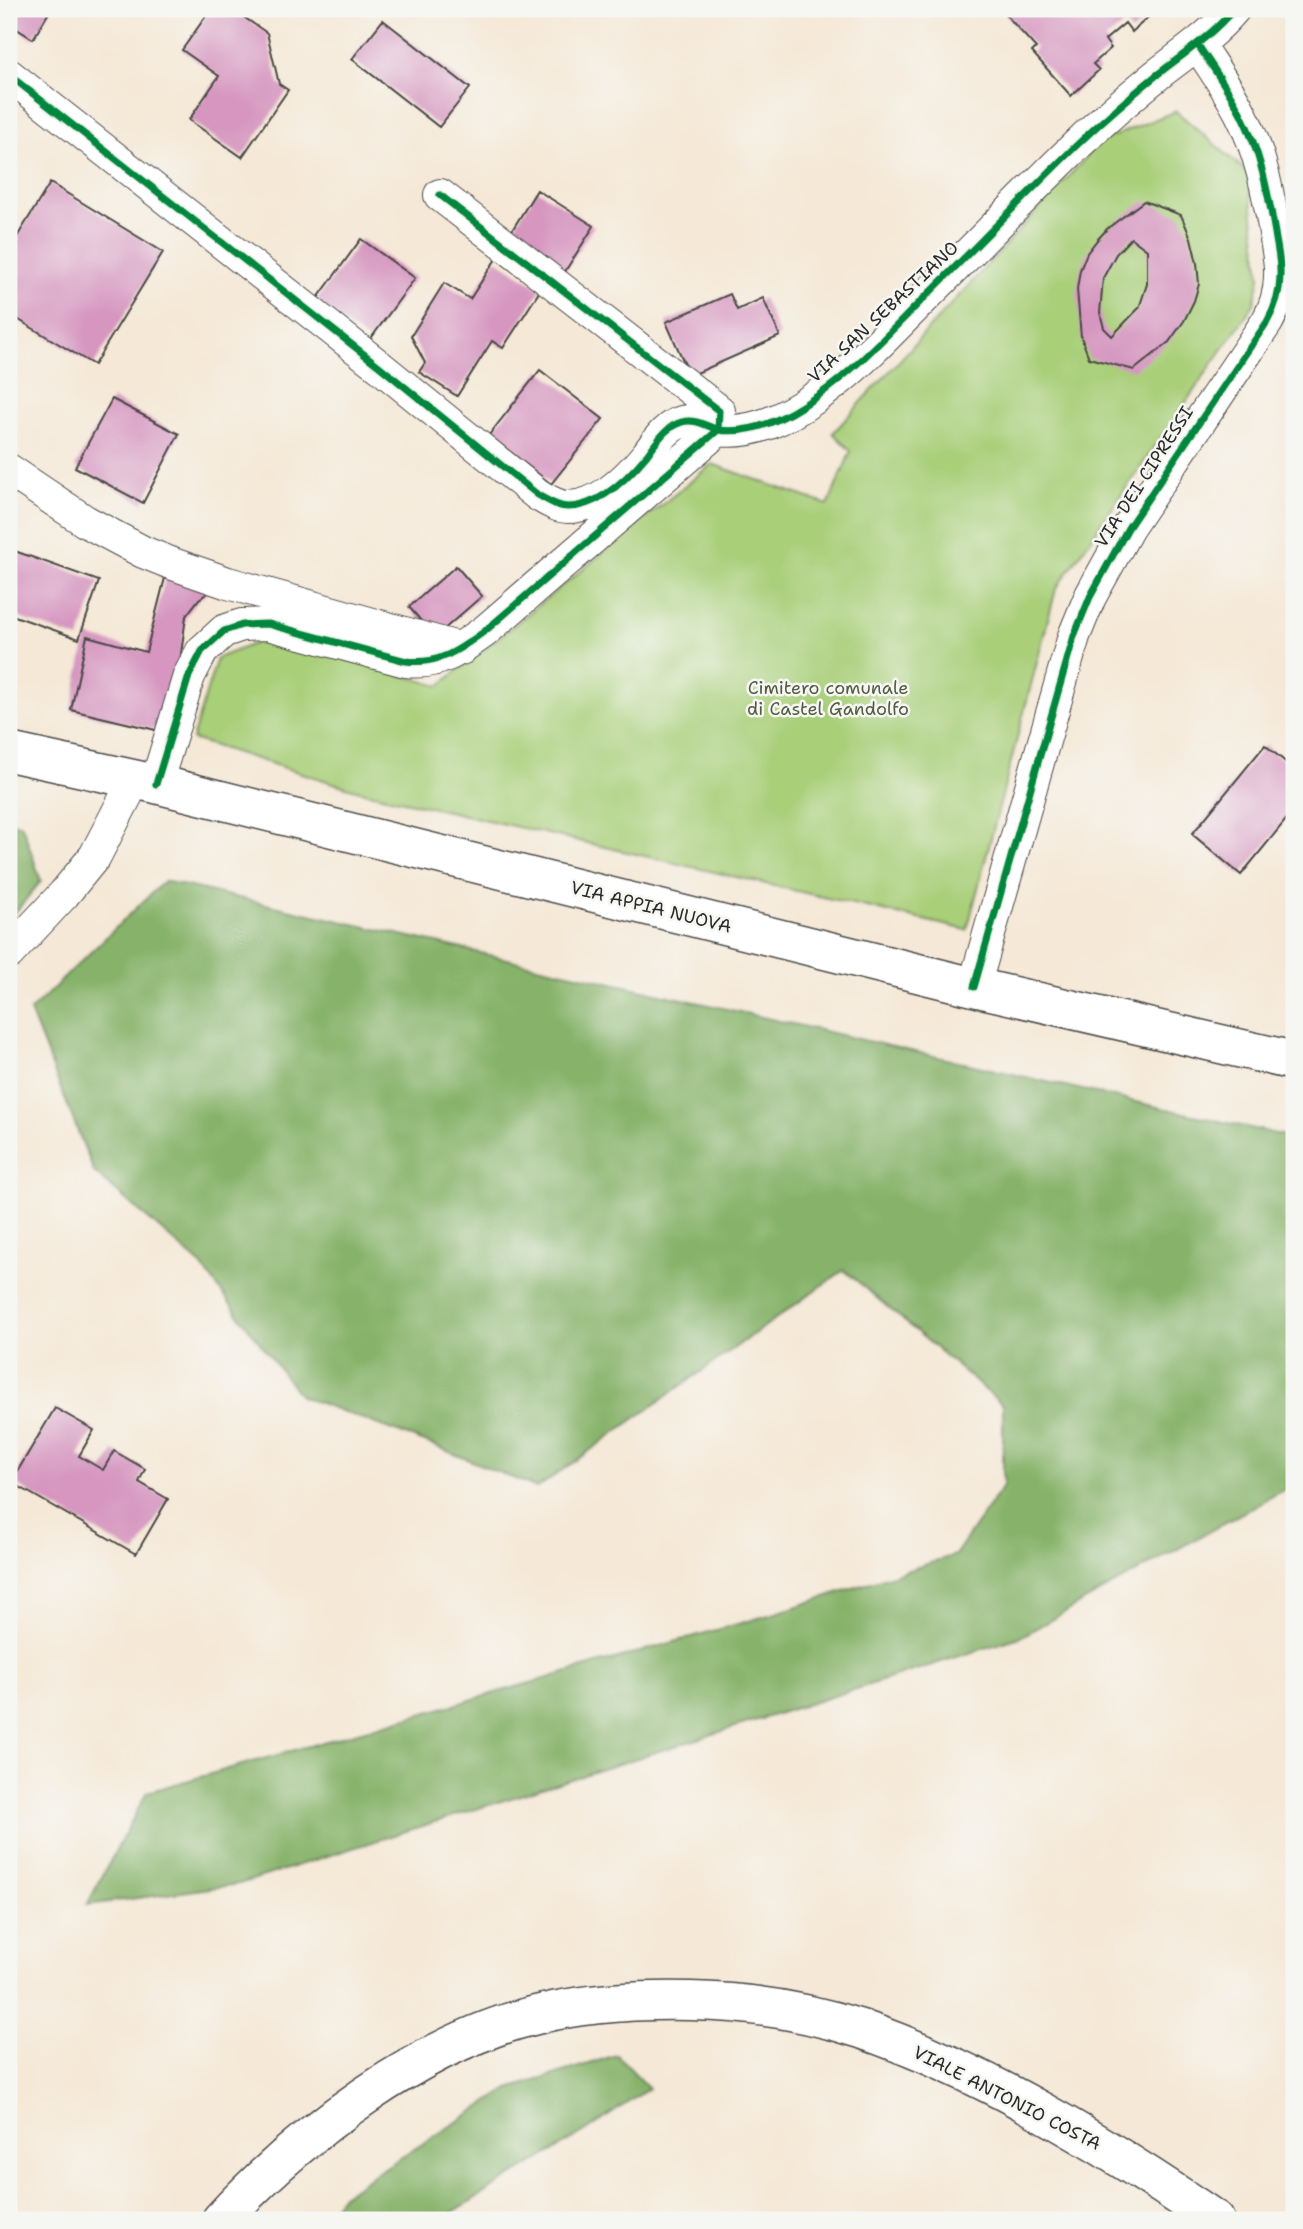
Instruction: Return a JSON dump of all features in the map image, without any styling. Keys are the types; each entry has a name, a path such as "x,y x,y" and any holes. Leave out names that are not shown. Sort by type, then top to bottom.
{"main road":[{"name":"VIA APPIA NUOVA","path":"9,752 1294,1061"},
{"name":"VIALE ANTONIO COSTA","path":"221,2220 250,2189 316,2130 406,2071 466,2039 502,2025 566,2008 617,2002 676,2001 725,2002 790,2010 860,2029 921,2052 1079,2134 1215,2220"}],"street":[{"name":"VIA SAN SEBASTIANO","path":"9,75 379,366 538,495 566,507 597,499 607,493 638,465 665,432 682,422 736,431 763,426 793,412 837,381 900,322 1079,143 1139,89 1198,45 1234,9"},
{"name":"VIA DEI CIPRESSI","path":"974,986 1074,636 1090,597 1128,528 1267,322 1278,295 1279,260 1261,163 1237,105 1198,45"},
{"path":"9,953 95,856 145,783 189,676 202,651 224,631 242,625 268,624 394,658 421,663 438,660 461,649 485,631 718,430 719,411 440,195"},
{"path":"9,470 85,521 143,552 173,564 228,583 461,649"}],"green space":[{"name":"Cimitero comunale di Castel Gandolfo","path":"1176,111 1248,173 1260,277 1254,304 1056,589 967,930 356,790 192,739 217,658 271,637 439,686 712,464 828,505 851,451 833,433 1101,141"},
{"path":"9,821 22,825 41,881 9,920"},
{"path":"164,881 1294,1138 1294,1484 1020,1637 239,1884 87,1905 147,1792 776,1613 955,1555 1003,1486 1003,1405 844,1270 537,1488 425,1442 300,1396 201,1265 94,1172 30,1011"},
{"path":"617,2055 649,2088 585,2132 453,2212 446,2220 323,2220 342,2195 509,2089"}],"building":[{"path":"9,9 51,9 33,39 9,24"},
{"path":"211,9 232,9 267,33 279,84 288,90 242,157 189,120 219,76 182,50"},
{"path":"1013,9 1156,10 1132,32 1125,23 1105,40 1111,48 1093,64 1099,70 1071,96 1032,52 1036,48 1006,15"},
{"path":"383,20 470,88 439,127 352,59"},
{"path":"50,183 163,252 94,365 9,314 9,250"},
{"path":"537,190 594,226 562,276 506,240"},
{"path":"1144,201 1181,215 1191,238 1197,263 1199,284 1184,321 1169,342 1134,370 1089,358 1081,337 1077,289 1080,270 1087,253 1108,228","holes":["1131,238 1147,250 1147,284 1139,308 1112,336 1104,328 1100,313 1103,278 1116,254"]},
{"path":"361,239 415,278 369,341 315,302"},
{"path":"496,259 541,289 503,348 492,341 457,396 419,372 425,363 411,336 444,283 470,299"},
{"path":"730,294 737,310 763,298 780,336 690,376 666,322"},
{"path":"540,370 603,419 551,484 489,435"},
{"path":"112,399 179,434 143,503 75,467"},
{"path":"9,549 99,581 79,639 9,614"},
{"path":"456,566 482,596 435,637 409,607"},
{"path":"165,578 215,588 199,599 186,616 180,662 160,731 71,710 87,636 146,652"},
{"path":"1265,745 1294,769 1294,810 1241,875 1192,834"},
{"path":"55,1408 94,1430 79,1456 103,1470 114,1451 145,1469 139,1482 168,1499 136,1554 11,1482"}],"cycle path":[{"path":"156,784 189,676 202,651 224,631 242,625 268,624 418,662 439,658 457,650 485,631 718,430 744,430 782,418 844,376 1088,135 1234,9"},
{"path":"974,987 1074,636 1090,597 1128,528 1267,322 1278,294 1279,254 1258,157 1236,105 1198,45"},
{"path":"9,75 379,366 538,495 552,503 564,507 580,506 602,497 631,473 662,436 676,424 691,421 718,430 719,411 440,195"}]}
